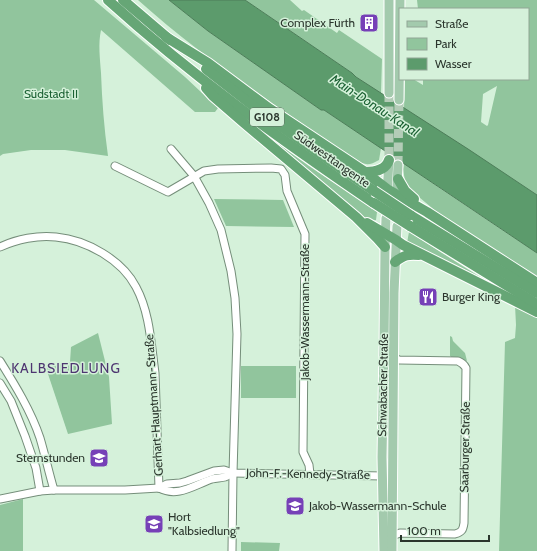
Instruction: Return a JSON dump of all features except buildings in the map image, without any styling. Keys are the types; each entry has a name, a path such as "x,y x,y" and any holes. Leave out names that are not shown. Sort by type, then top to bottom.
{"highway":[{"name":"Südwesttangente","path":"108,0 258,123 374,203 537,304"},
{"name":"Südwesttangente","path":"123,0 204,69 321,156 410,215 537,293"},
{"path":"166,37 208,63 270,109 365,172 392,195 427,212 537,283"},
{"path":"194,72 213,96 356,217 385,247"},
{"path":"365,172 380,169 386,165 389,160"},
{"path":"398,179 405,191 427,212"},
{"path":"356,217 403,245 537,312"},
{"path":"395,262 403,256 414,254 423,255"}],"main road":[{"path":"389,0 389,93"},
{"path":"399,80 399,100"},
{"path":"389,160 392,195"},
{"path":"392,195 398,179 398,165"},
{"name":"Schwabacher Straße","path":"386,218 382,476 386,550"},
{"name":"Schwabacher Straße","path":"386,550 392,536 395,262 397,226"}],"street":[{"path":"171,149 194,176 209,203 221,230 231,271 235,298 236,334 232,551"},
{"path":"115,166 168,192 194,176"},
{"name":"Jakob-Wassermann-Straße","path":"194,176 204,171 271,168 281,169 285,175 287,191 305,234 303,452 309,465 310,474"},
{"name":"Gerhart-Hauptmann-Straße","path":"0,247 10,243 38,237 56,237 81,242 98,250 121,267 136,287 146,311 153,355 159,488"},
{"path":"384,348 394,358"},
{"name":"Saarburger Straße","path":"392,536 400,533 455,534 462,531 464,523 466,368 462,362 399,360 394,358"},
{"path":"0,360 31,417 40,438 54,490"},
{"path":"0,383 10,401 25,436 36,468 40,491"},
{"name":"John-F.-Kennedy-Straße","path":"0,499 40,491 54,490 125,490 159,488 166,492 175,492 233,473 382,476"}],"green space":[{"name":"Südstadt II","path":"0,0 94,0 185,77 218,108 215,112 195,112 101,30 100,56 103,114 108,156 65,150 31,150 3,154 0,156"},
{"path":"138,0 169,0 208,31 321,110 324,110 381,148 379,160 367,164 355,160 217,64"},
{"path":"245,0 290,0 302,11 304,10 337,33 339,30 382,59 381,94 352,73"},
{"path":"417,0 537,0 537,195 404,109 405,80 415,80 423,85 423,80 529,80 529,8 418,8","holes":["497,86 487,126 481,122 483,94"]},
{"path":"235,110 309,166 377,212 376,220 373,221 363,217"},
{"path":"404,163 537,253 537,278 438,213 413,192 405,181 403,169"},
{"path":"214,199 283,200 294,227 226,226"},
{"path":"409,232 480,277 480,279 407,243"},
{"path":"515,305 537,317 537,551 499,551 505,342 515,338"},
{"path":"98,333 109,377 112,424 68,434 46,368 70,362 71,347"},
{"path":"450,336 465,353 467,361 450,356"},
{"path":"386,355 390,359 389,459 385,458"},
{"path":"241,366 296,366 296,398 241,398"},
{"path":"23,499 23,551 0,551 0,505"},
{"path":"241,542 280,543 279,551 241,551"}],"water":[{"name":"Main-Donau-Kanal","path":"169,0 245,0 356,77 537,195 537,253 324,110 321,110 208,31"}],"tunnel":[{"path":"389,93 389,160"},
{"path":"398,165 399,100"}],"place":[{"name":"Complex Fürth","path":"369,23"},
{"name":"Burger King","path":"428,297"},
{"name":"Sternstunden","path":"99,458"},
{"name":"Jakob-Wassermann-Schule","path":"295,506"},
{"name":"Hort \"Kalbsiedlung\"","path":"154,524"}],"district":[{"name":"KALBSIEDLUNG","path":"66,368"}]}
